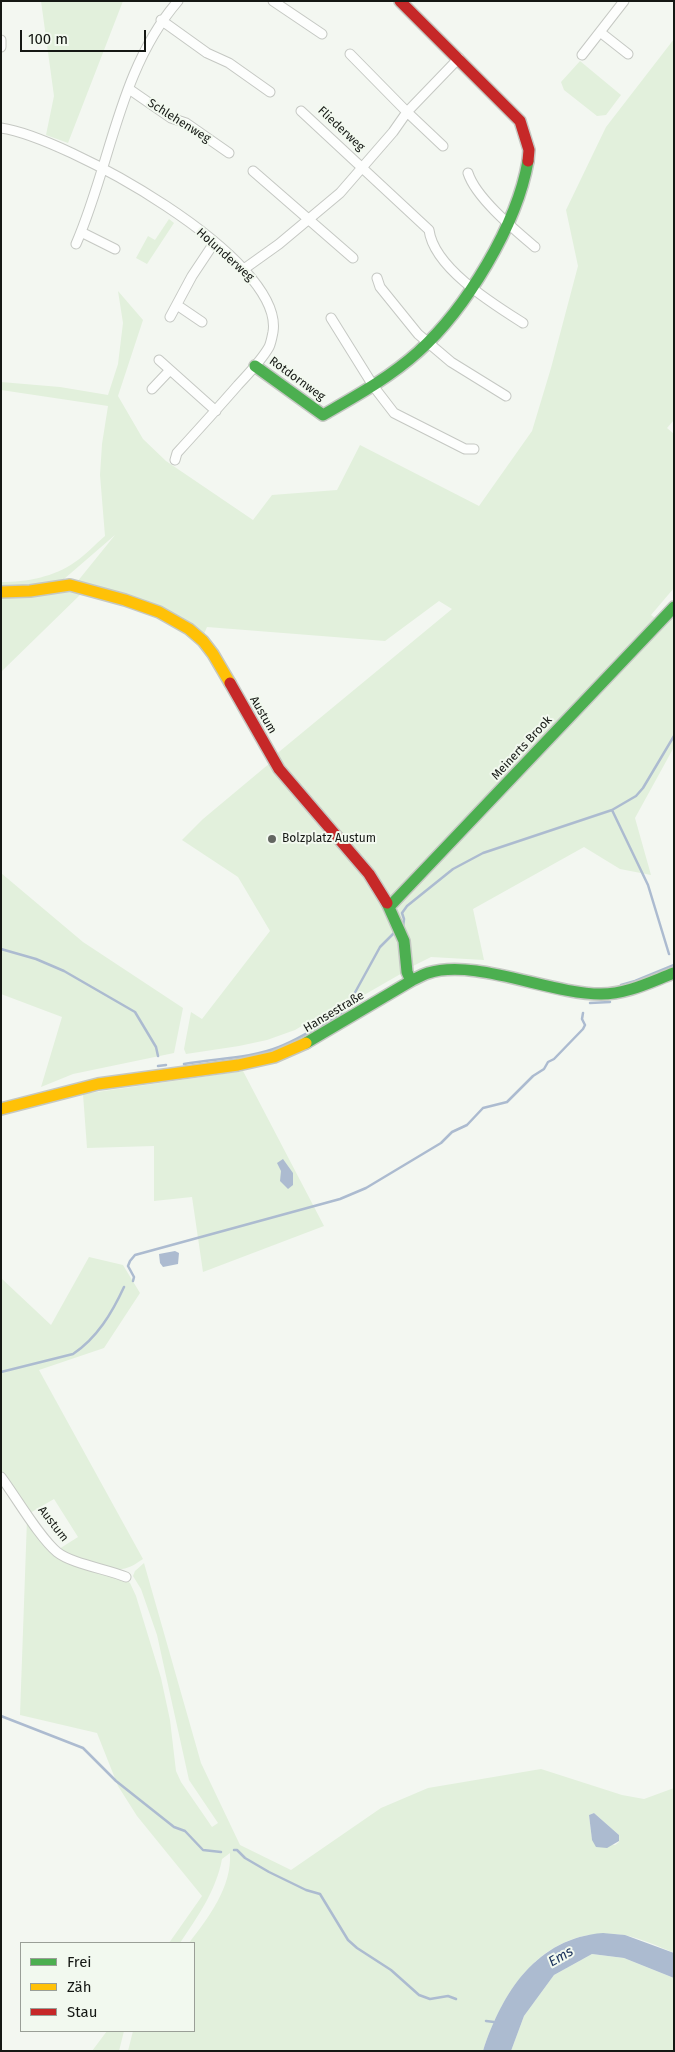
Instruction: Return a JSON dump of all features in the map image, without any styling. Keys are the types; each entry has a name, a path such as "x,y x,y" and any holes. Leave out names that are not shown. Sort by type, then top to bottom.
{"street":[{"path":"76,244 91,208 142,53 161,20 178,1"},
{"path":"273,1 322,34"},
{"path":"400,1 459,58"},
{"path":"582,55 624,1"},
{"path":"161,20 207,53 230,63 270,92"},
{"path":"600,32 628,54"},
{"path":"1,40 1,47"},
{"path":"350,54 443,146"},
{"name":"Rotdornweg","path":"255,366 324,415 374,387 428,342 471,288 508,223 519,195 529,151 522,134 520,121 459,58"},
{"name":"Fliederweg","path":"244,269 279,244 340,193 393,132 407,112 459,58"},
{"name":"Schlehenweg","path":"129,88 171,118 186,123 229,153"},
{"name":"Fliederweg","path":"301,110 429,230 435,250 471,288"},
{"name":"Holunderweg","path":"1,128 32,136 103,168 181,216 244,269 266,297 273,319 270,346 216,411 177,453 175,460"},
{"path":"254,171 352,258"},
{"path":"468,173 472,183 508,223 535,248"},
{"path":"81,232 115,249"},
{"path":"170,317 192,276 214,243"},
{"path":"378,278 380,287 418,334 450,362 506,396"},
{"path":"471,288 523,323"},
{"path":"176,305 202,322"},
{"path":"331,318 374,387 394,413 465,449 474,449"},
{"path":"159,360 216,411"},
{"path":"152,389 170,370"},
{"name":"Austum","path":"1,592 30,591 70,585 77,586 164,616 186,627 201,639 213,654 279,769 368,874 389,907 404,941 407,972 411,981"},
{"name":"Meinerts Brook","path":"389,907 674,608"},
{"name":"Hansestraße","path":"1,1109 98,1084 274,1057 317,1038 411,981 428,973 454,969 578,992 602,994 631,990 674,973"},
{"name":"Austum","path":"1,1477 57,1552 73,1560 110,1570 126,1577"}],"green space":[{"path":"41,1 123,1 68,143 46,135 54,96"},
{"path":"674,39 674,420 667,428 674,434 674,588 651,615 665,625 674,616 674,747 635,818 651,875 620,869 584,847 473,909 484,960 431,957 409,968 392,907 274,756 452,609 439,601 385,641 207,627 204,634 77,582 115,535 64,579 44,584 1,586 1,582 30,580 49,575 67,567 105,536 100,475 102,444 108,406 1,390 1,382 60,387 108,395 118,364 123,323 118,291 143,320 118,396 143,439 166,461 253,520 272,495 337,490 360,445 479,506 532,431 551,368 578,266 566,210 606,127"},
{"path":"580,61 621,95 606,115 597,116 564,90 561,82"},
{"path":"169,219 174,223 147,264 136,258 148,236 155,240"},
{"path":"70,590 83,592 1,672 1,595"},
{"path":"270,763 367,875 402,942 404,972 357,999 339,1004 295,1030 267,1040 186,1054 184,1049 191,1012 202,1019 270,931 238,877 182,840 203,819"},
{"path":"1,873 83,942 183,1008 174,1053 73,1074 41,1087 62,1017 1,994"},
{"path":"243,1071 324,1226 203,1272 192,1197 154,1201 154,1146 87,1148 83,1094"},
{"path":"89,1257 123,1265 140,1293 104,1348 39,1370 143,1559 122,1569 109,1568 90,1562 59,1549 78,1537 54,1499 30,1513 1,1472 1,1278 51,1325"},
{"path":"27,1519 55,1553 130,1583 136,1596 161,1678 170,1720 176,1771 181,1782 212,1827 218,1823 189,1780 157,1635 141,1589 133,1576 135,1571 144,1563 201,1763 240,1845 291,1870 381,1808 428,1788 541,1769 622,1795 644,1799 674,1788 674,1953 649,1942 623,1935 596,1934 572,1939 551,1950 532,1964 516,1983 503,2004 483,2051 128,2051 133,2032 195,2032 195,1942 190,1942 204,1923 223,1890 230,1866 230,1853 222,1859 211,1893 181,1942 170,1942 202,1896 137,1816 118,1786 97,1733 20,1715","holes":["594,1813 619,1835 619,1842 615,1845 592,1840 589,1815"]},
{"path":"592,1954 624,1958 674,1978 674,2051 511,2051 524,2016 554,1975"},
{"path":"106,2032 124,2032 119,2051 92,2051"}],"water":[{"path":"283,1159 293,1173 293,1185 288,1189 280,1181 281,1171 277,1163"},
{"path":"175,1251 179,1253 178,1264 163,1267 160,1263 159,1254"},
{"path":"594,1813 619,1835 619,1841 607,1848 596,1847 592,1840 589,1815"},
{"name":"Ems","path":"603,1933 625,1935 674,1953 674,1978 624,1958 592,1954 554,1975 524,2016 511,2051 483,2051 500,2008 525,1972 541,1957 559,1945 580,1937"}],"waterway":[{"path":"403,927 404,919 402,913 407,906 453,869 483,853 612,810 636,796 643,788 674,736"},
{"path":"612,810 648,885 669,954"},
{"path":"352,998 380,947 396,931"},
{"path":"1,949 36,959 64,971 135,1012 156,1047 158,1056"},
{"path":"621,985 674,965"},
{"path":"590,1003 610,1002"},
{"path":"184,1064 268,1051 296,1039 344,1011"},
{"path":"133,1281 134,1277 128,1266 135,1255 340,1199 366,1188 441,1143 452,1132 467,1125 483,1108 507,1102 533,1076 544,1069 548,1062 554,1059 583,1029 585,1025 582,1019 583,1013"},
{"path":"158,1066 166,1065"},
{"path":"1,1372 73,1354 82,1348 97,1333 124,1287"},
{"path":"1,1716 83,1748 116,1781 174,1827 185,1831 203,1850 221,1852"},
{"path":"234,1850 237,1850 245,1858 269,1872 306,1890 320,1894 348,1940 391,1970 419,1995 430,1999 448,1996 456,1999"},
{"path":"486,2021 494,2022"}],"traffic: fast":[{"path":"255,366 323,415 396,370 436,334 471,290 487,264 513,212 528,161"},
{"path":"389,907 674,607"},
{"path":"387,903 404,941 407,972 411,981"},
{"path":"306,1043 411,981 428,973 447,970 468,970 490,973 559,989 601,994 629,990 674,973"}],"traffic: slow":[{"path":"1,592 30,591 70,585 125,600 159,612 189,629 203,641 230,683"},
{"path":"1,1109 98,1084 238,1065 274,1057 306,1043"}],"traffic: jam":[{"path":"400,1 520,121 529,150 528,161"},
{"path":"230,683 279,769 369,874 387,903"}],"place":[{"name":"Bolzplatz Austum","path":"272,839"}]}
